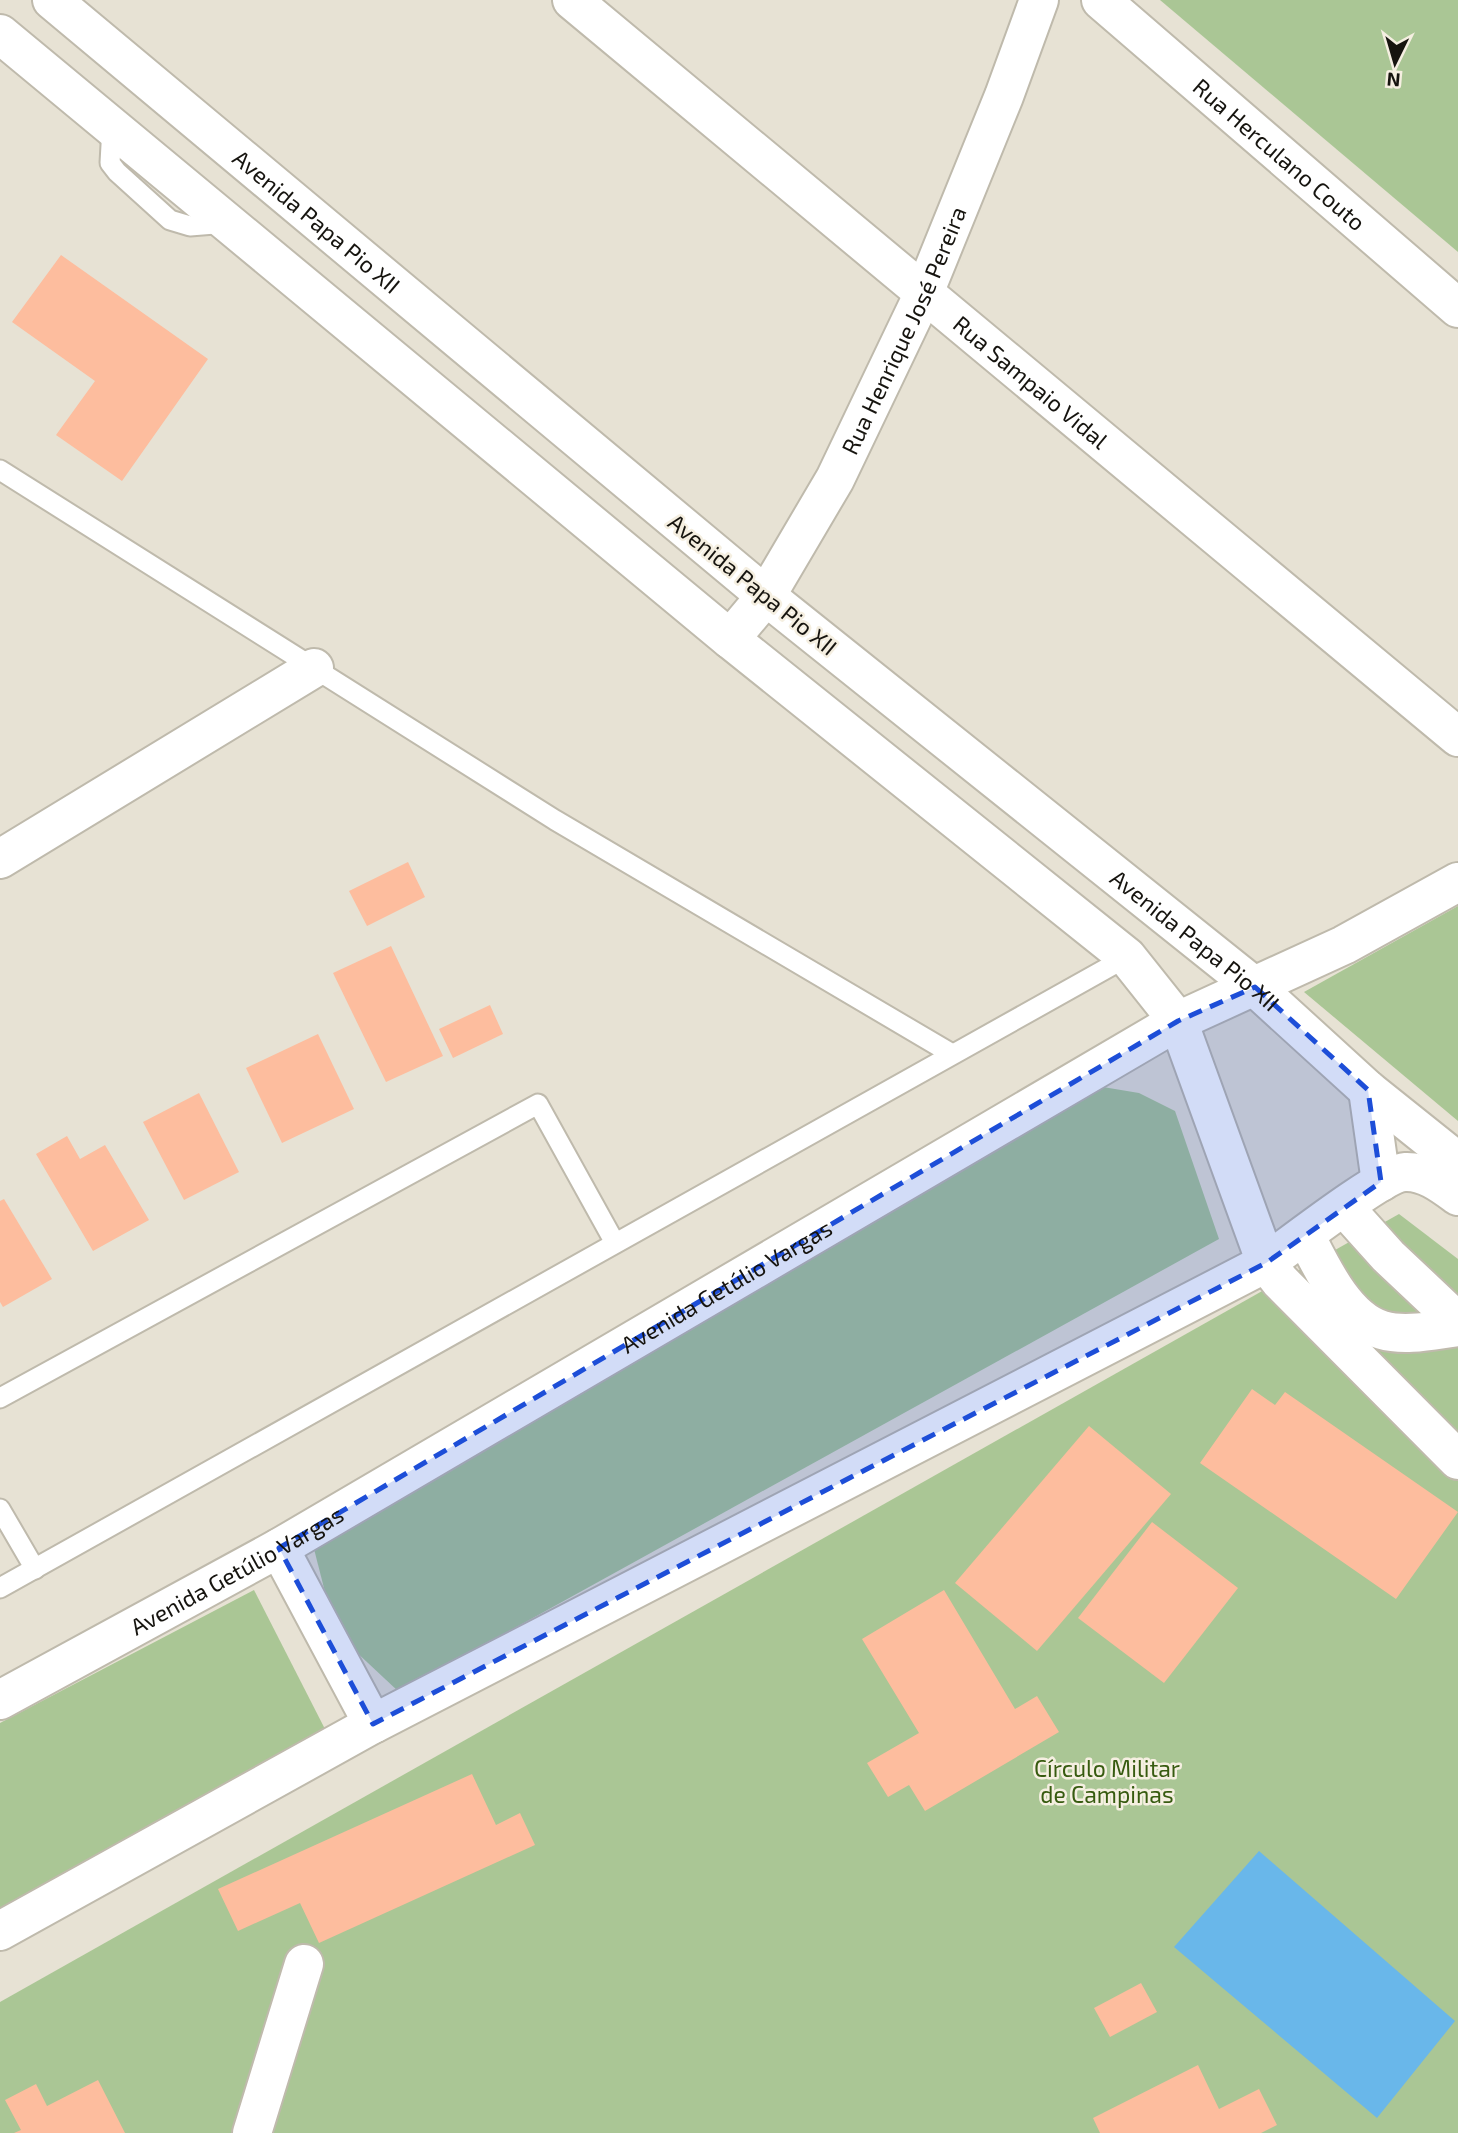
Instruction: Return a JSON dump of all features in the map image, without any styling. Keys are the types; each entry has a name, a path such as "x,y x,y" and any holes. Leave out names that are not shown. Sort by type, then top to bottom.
{"street":[{"name":"Avenida Papa Pio XII","path":"52,0 766,596 1255,988 1368,1090 1458,1162"},
{"name":"Rua Sampaio Vidal","path":"572,0 1458,737"},
{"name":"Rua Henrique José Pereira","path":"730,639 766,596 835,479 924,293 1004,96 1039,0"},
{"name":"Rua Herculano Couto","path":"1101,0 1458,308"},
{"path":"0,34 730,639 1127,957 1178,1021 1266,1263 1280,1281 1458,1460"},
{"path":"322,301 360,257"},
{"path":"0,859 314,668"},
{"name":"Avenida Getúlio Vargas","path":"0,1700 279,1548 1178,1021 1344,945 1458,882"},
{"path":"1368,1090 1381,1182"},
{"path":"0,1931 373,1724 1266,1263 1381,1182 1404,1172 1424,1175 1458,1196"},
{"path":"1344,1207 1388,1256 1458,1322"},
{"path":"1305,1235 1335,1289 1364,1323 1384,1331 1408,1333 1458,1327"},
{"path":"279,1548 373,1724"},
{"path":"252,2133 304,1964"}],"lane":[{"path":"0,470 555,820 952,1054"},
{"path":"0,1588 1127,957"},
{"path":"0,1398 538,1104 615,1244"},
{"path":"0,1509 35,1569"}],"highlighted area":[{"path":"1255,987 1368,1090 1381,1182 1266,1263 373,1724 279,1548 1178,1021"}],"green space":[{"path":"1160,0 1458,0 1458,252"},
{"path":"1458,906 1458,1121 1304,992"},
{"path":"1103,1087 1139,1093 1175,1111 1219,1239 399,1692 353,1649 326,1596 313,1545"},
{"name":"Círculo Militar de Campinas","path":"1399,1214 1458,1259 1458,2133 0,2133 0,2002"},
{"path":"254,1590 327,1733 0,1911 0,1723"}],"water":[{"path":"1259,1851 1455,2021 1377,2118 1174,1947"}],"building":[{"path":"61,255 208,359 122,481 56,435 95,381 12,322"},
{"path":"408,862 425,897 367,926 349,891"},
{"path":"391,946 443,1056 386,1082 333,973"},
{"path":"490,1005 503,1034 453,1058 439,1029"},
{"path":"318,1034 354,1109 282,1143 246,1068"},
{"path":"199,1093 239,1172 184,1200 143,1122"},
{"path":"67,1136 80,1159 105,1145 149,1220 93,1251 36,1154"},
{"path":"4,1199 52,1279 3,1307 0,1302 0,1201"},
{"path":"1252,1389 1275,1405 1285,1392 1458,1512 1396,1599 1200,1463"},
{"path":"1089,1426 1171,1494 1037,1651 955,1583"},
{"path":"1152,1522 1238,1588 1164,1683 1078,1618"},
{"path":"944,1590 1015,1709 1037,1696 1059,1732 925,1811 909,1785 888,1797 867,1763 919,1733 862,1639"},
{"path":"472,1774 496,1825 520,1813 535,1845 319,1943 300,1903 238,1931 218,1889"},
{"path":"1141,1983 1157,2012 1110,2037 1094,2008"},
{"path":"1198,2065 1219,2109 1259,2089 1277,2125 1261,2133 1100,2133 1093,2118"},
{"path":"98,2080 125,2133 14,2133 21,2130 5,2100 36,2084 47,2106"}]}
